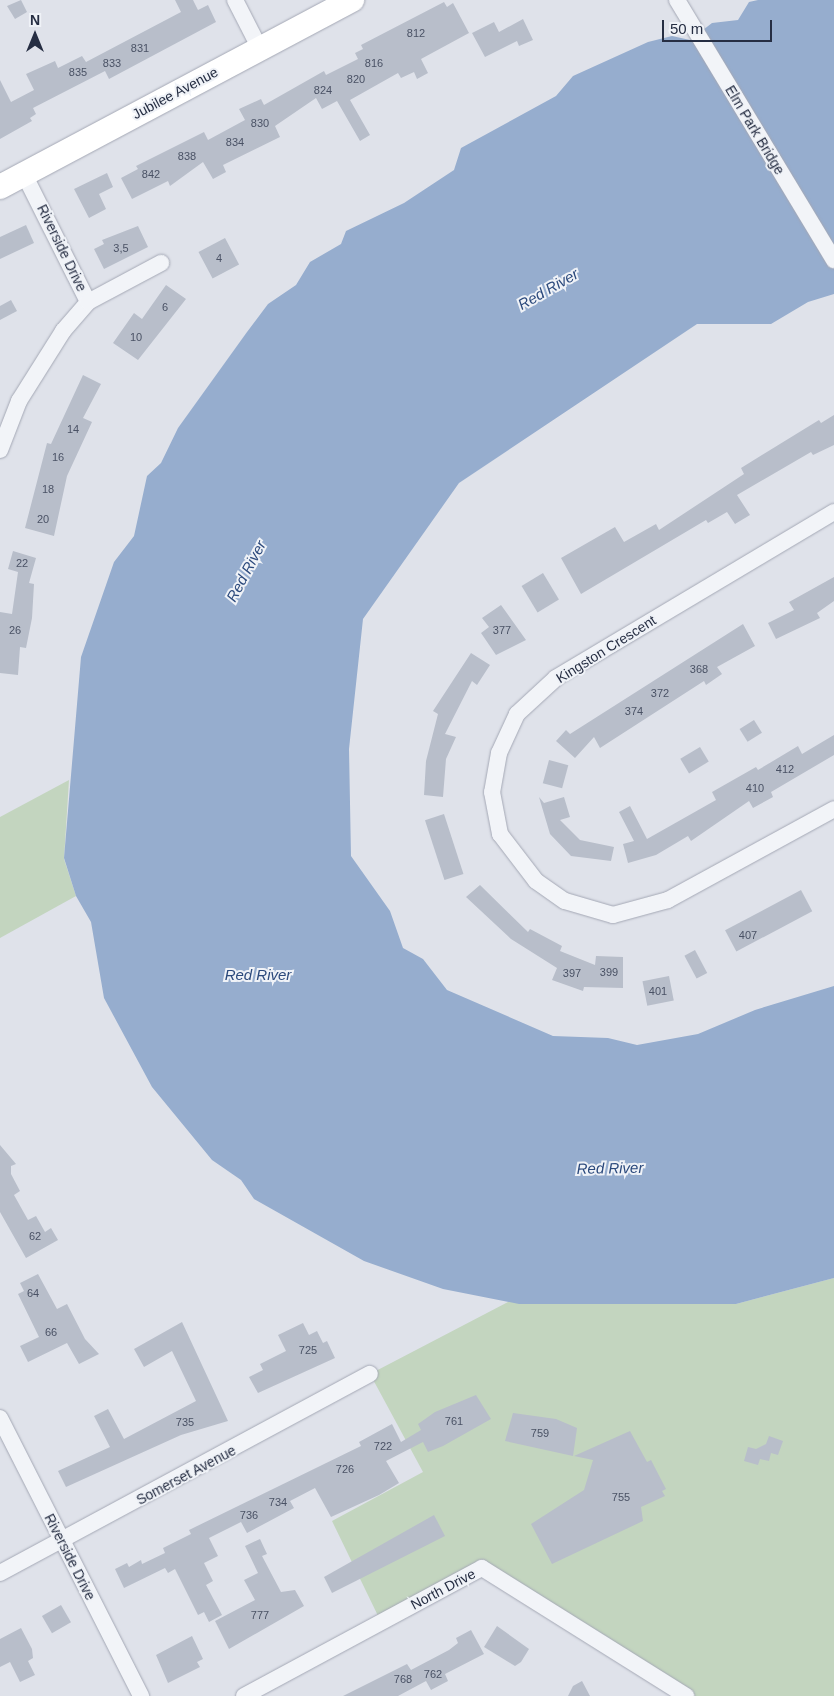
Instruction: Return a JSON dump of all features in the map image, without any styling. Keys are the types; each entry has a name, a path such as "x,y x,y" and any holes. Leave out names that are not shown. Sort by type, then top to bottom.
{"main road":[{"name":"Jubilee Avenue","path":"0,187 259,47 352,0"}],"street":[{"path":"235,0 259,47"},
{"name":"Elm Park Bridge","path":"677,0 834,260"},
{"name":"Riverside Drive","path":"0,450 39,365 88,302 24,174"},
{"path":"88,302 161,263"},
{"name":"Kingston Crescent","path":"834,512 556,678 517,714 498,753 492,792 500,834 536,881 565,901 613,914 668,900 834,809"},
{"name":"Somerset Avenue","path":"0,1573 370,1374"},
{"name":"Riverside Drive","path":"0,1418 141,1696"},
{"name":"North Drive","path":"244,1696 482,1568 677,1694"}],"green space":[{"path":"69,780 64,859 76,896 0,938 0,817"},
{"path":"834,1278 834,1696 686,1696 482,1568 381,1622 332,1521 423,1472 370,1374 508,1302 736,1304"}],"water":[{"name":"Red River","path":"758,0 834,0 834,294 808,302 771,324 697,324 459,483 363,619 349,749 351,856 390,911 403,948 423,959 447,990 553,1036 608,1038 637,1045 698,1034 755,1010 834,986 834,1278 736,1304 519,1304 443,1289 364,1261 254,1199 241,1180 212,1160 152,1087 104,998 91,922 76,896 64,858 81,657 114,562 134,536 147,476 161,463 178,428 268,304 296,285 310,262 341,244 346,231 404,203 454,170 461,148 556,96 573,76 648,42 672,36 690,40 712,23 738,20 749,2"}],"building":[{"path":"21,0 27,12 15,19 7,6"},
{"path":"175,0 193,0 198,10 208,5 216,22 109,79 105,71 33,108 36,114 30,118 32,121 0,139 0,80 11,102 34,90 26,74 55,61 58,68 82,56 86,62 181,12"},
{"path":"444,2 447,7 453,3 469,33 421,59 428,73 417,79 414,72 401,78 398,73 350,100 370,135 360,141 337,101 322,109 316,98 275,126 280,137 223,165 226,172 213,179 203,162 170,186 168,181 132,199 121,178 138,169 136,166 204,132 208,140 245,120 239,109 261,99 264,105 324,71 326,75 358,59 355,53 363,49 361,45"},
{"path":"523,19 533,40 519,46 517,41 485,57 472,33 494,22 499,32"},
{"path":"107,173 113,187 99,194 106,209 89,218 74,189"},
{"path":"26,225 34,243 0,259 0,237"},
{"path":"138,226 148,247 104,269 94,249 104,244 102,240"},
{"path":"225,238 239,264 213,279 199,252"},
{"path":"166,285 186,299 138,360 113,343 134,313 142,319"},
{"path":"11,300 17,311 0,320 0,306"},
{"path":"83,375 101,384 83,418 92,422 67,476 54,536 25,528 47,443 51,444"},
{"path":"834,415 834,445 813,455 811,452 737,495 750,515 735,524 727,512 708,523 706,520 581,594 561,558 615,527 624,542 656,524 659,530 744,474 741,468 819,420 821,423"},
{"path":"13,551 36,558 29,583 34,584 32,618 26,648 20,647 18,675 0,673 0,612 12,614 18,572 8,569"},
{"path":"543,573 559,600 538,612 522,586"},
{"path":"834,577 834,601 817,613 820,618 776,639 768,623 794,610 789,602"},
{"path":"501,605 526,640 496,655 481,633 489,627 482,618"},
{"path":"743,624 755,646 717,667 722,674 706,685 704,681 600,748 594,737 575,758 556,741 566,730 570,734"},
{"path":"471,653 490,665 477,685 472,681 445,734 456,737 446,759 443,797 424,795 426,761 438,714 433,711"},
{"path":"754,720 762,733 748,742 740,729"},
{"path":"834,735 834,755 771,792 773,797 753,808 749,801 691,841 688,836 656,855 628,863 623,844 634,841 619,812 630,806 647,839 716,800 712,792 756,767 758,770 798,746 802,754"},
{"path":"700,747 709,762 689,773 680,759"},
{"path":"549,760 568,765 562,788 543,783"},
{"path":"539,797 544,803 564,797 570,817 560,820 580,840 614,847 611,861 571,856 550,834"},
{"path":"444,814 463,874 444,880 425,820"},
{"path":"480,885 528,932 530,929 562,946 560,951 595,965 596,956 623,957 623,988 584,987 583,991 552,980 557,968 511,939 466,897"},
{"path":"801,890 812,911 736,952 725,930"},
{"path":"695,950 707,973 697,979 684,956"},
{"path":"669,976 674,1001 647,1006 642,981"},
{"path":"0,1145 16,1164 11,1166 11,1174 20,1191 14,1195 28,1220 36,1216 45,1232 51,1228 58,1240 26,1258 0,1212"},
{"path":"38,1274 57,1309 67,1304 85,1339 99,1354 79,1364 67,1343 28,1362 20,1346 39,1337 18,1294 24,1291 20,1283"},
{"path":"182,1322 228,1421 181,1435 66,1487 58,1471 110,1447 94,1416 108,1409 124,1439 196,1401 172,1351 144,1367 134,1349"},
{"path":"303,1323 309,1335 317,1331 323,1343 327,1341 335,1358 258,1393 249,1377 263,1370 260,1364 286,1351 278,1335"},
{"path":"476,1395 491,1419 443,1446 428,1452 423,1442 386,1461 399,1483 379,1495 331,1517 315,1488 290,1501 294,1508 247,1533 241,1522 209,1538 218,1556 204,1563 213,1581 206,1585 222,1615 209,1622 204,1612 198,1615 175,1569 168,1573 165,1568 124,1588 115,1569 127,1563 129,1567 141,1560 142,1564 165,1553 163,1548 191,1534 189,1530 361,1446 359,1442 392,1424 401,1442 421,1430 418,1424 435,1412"},
{"path":"513,1413 556,1419 577,1428 573,1456 505,1441"},
{"path":"630,1431 647,1462 651,1460 666,1489 662,1491 665,1496 641,1507 643,1521 552,1564 531,1524 584,1490 593,1460 574,1456"},
{"path":"769,1436 783,1441 778,1455 771,1453 769,1461 760,1459 758,1465 744,1461 748,1447 756,1449 766,1444"},
{"path":"434,1515 445,1536 332,1593 324,1577"},
{"path":"260,1539 267,1554 262,1556 281,1592 295,1590 304,1606 229,1649 215,1621 255,1600 244,1580 258,1573 245,1546"},
{"path":"61,1605 71,1622 52,1633 42,1616"},
{"path":"497,1626 529,1649 521,1662 515,1666 484,1647"},
{"path":"21,1628 32,1649 33,1658 28,1661 35,1675 20,1682 10,1662 0,1667 0,1639"},
{"path":"471,1630 484,1654 445,1674 448,1681 431,1690 426,1681 398,1696 343,1696 407,1664 411,1670 449,1650 458,1643 456,1638"},
{"path":"192,1636 203,1659 197,1662 200,1667 168,1683 156,1655"},
{"path":"582,1681 590,1696 568,1696 573,1686"}]}
